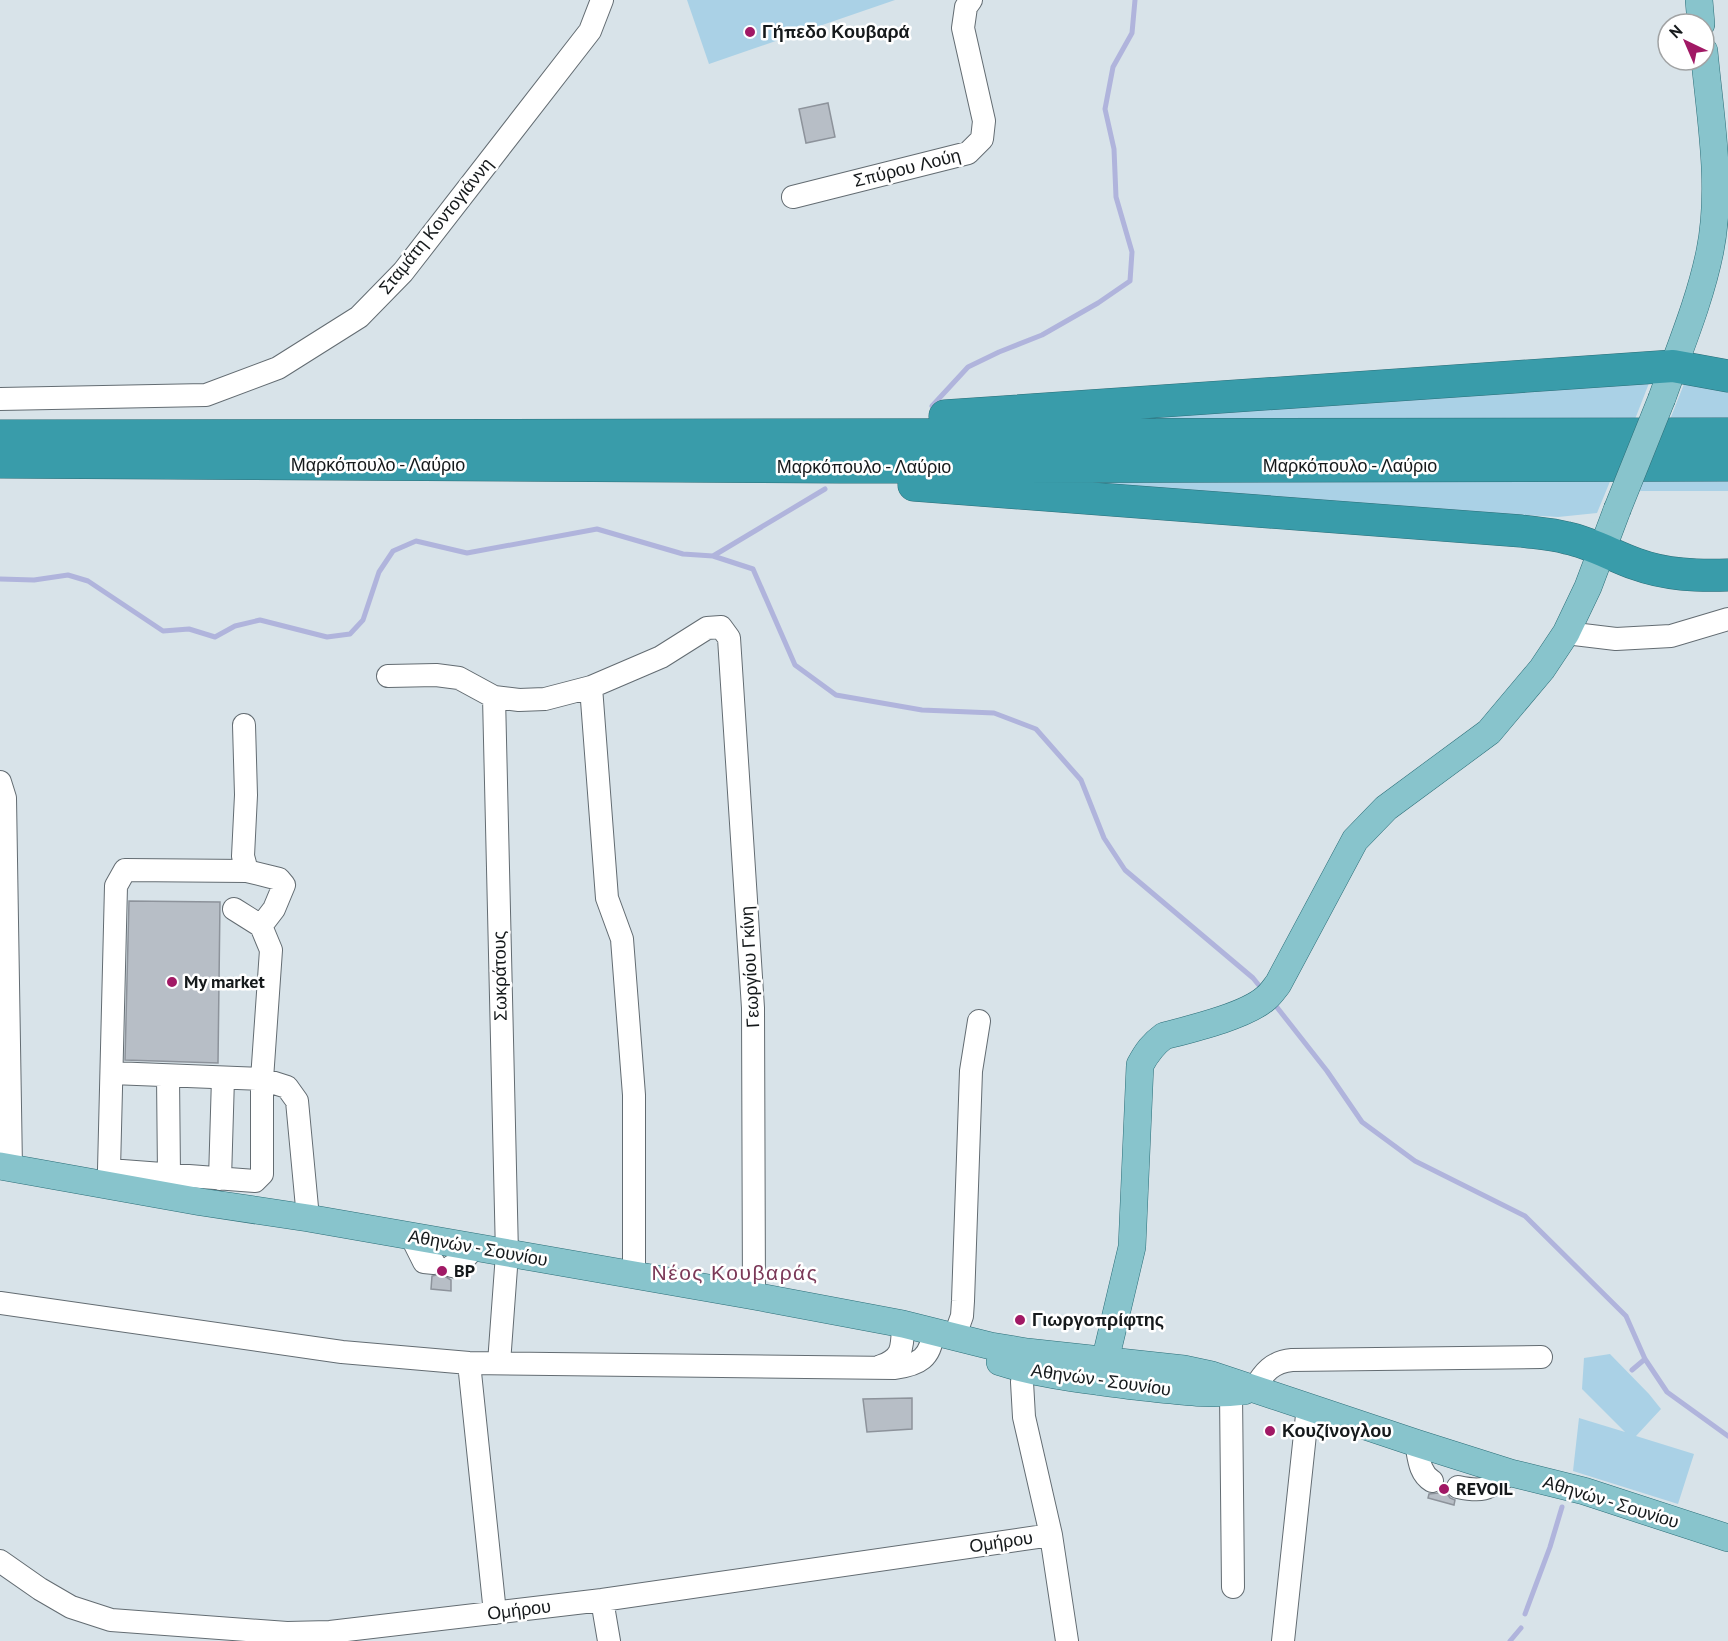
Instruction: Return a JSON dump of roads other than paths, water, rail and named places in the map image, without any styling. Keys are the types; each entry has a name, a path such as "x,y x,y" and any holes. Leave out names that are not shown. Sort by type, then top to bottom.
{"highway":[{"path":"762,435 796,424 1673,366 1728,376"},
{"name":"Μαρκόπουλο - Λαύριο","path":"0,436 1728,434"},
{"name":"Μαρκόπουλο - Λαύριο","path":"0,462 840,468 1728,465"},
{"path":"840,468 918,486 1521,531 1568,538 1662,572 1697,576 1728,575"}],"main road":[{"path":"1102,1371 1132,1247 1140,1065 1154,1043 1164,1036 1188,1030 1258,1005 1268,997 1278,984 1355,840 1386,808 1489,732 1542,669 1566,633 1588,587 1662,398 1703,284 1714,223 1715,165 1706,72"},
{"name":"Αθηνών - Σουνίου","path":"5,1167 155,1180 308,1218 903,1324 944,1335 992,1360 1026,1361 1102,1371 1212,1375 1243,1391 1308,1406 1510,1473 1584,1491 1728,1538"}],"street":[{"name":"Σταμάτη Κοντογιάννη","path":"0,399 206,395 278,368 359,317 403,272 590,31 602,0"},
{"name":"Σπύρου Λούη","path":"794,196 968,153 982,140 984,121 963,28 966,7 971,0"},
{"path":"1566,633 1616,639 1671,636 1728,619"},
{"name":"Γεωργίου Γκίνη","path":"591,687 661,657 706,628 721,627 729,638 753,1008 754,1296"},
{"path":"388,676 436,675 459,678 494,697 519,700 545,699 591,687 607,898 622,939 634,1095 634,1275"},
{"name":"Σωκράτους","path":"494,697 507,1254 499,1363"},
{"path":"244,725 246,795 243,856 247,871"},
{"path":"0,782 5,798 5,1167"},
{"path":"168,1076 155,1180 109,1170 116,886 125,870 247,871 279,879 284,885 274,909 261,926"},
{"path":"198,1190 220,1179 255,1181 262,1174 262,1079 271,950 261,926 234,909"},
{"path":"0,1303 342,1353 469,1363 904,1367 922,1360 944,1335 959,1327 962,1308 971,1071 979,1021"},
{"path":"112,1073 262,1079 287,1087 297,1101 308,1218"},
{"path":"220,1179 223,1078"},
{"path":"411,1236 424,1262 457,1267 475,1247"},
{"path":"881,1366 896,1359 900,1352 903,1324"},
{"path":"1233,1587 1243,1391 1269,1367 1280,1361 1292,1360 1541,1357"},
{"path":"1026,1361 1022,1398 1024,1417 1051,1534 1067,1641"},
{"path":"469,1363 495,1613"},
{"path":"1283,1641 1308,1406"},
{"path":"1416,1443 1421,1471 1432,1481"},
{"path":"1458,1487 1476,1491 1484,1490 1510,1473"},
{"name":"Ομήρου","path":"0,1561 71,1607 111,1620 330,1636 602,1600 1051,1534"},
{"path":"602,1600 609,1641"}],"waterway":[{"path":"932,406 968,367 1042,335 1098,303 1130,281 1132,252 1116,197 1114,149 1105,109 1113,67 1132,33 1135,0"},
{"path":"0,579 34,580 68,575 88,581 163,631 189,629 215,637 235,626 260,620 327,637 350,634 363,620 379,572 393,551 416,541 467,553 597,529 683,554 713,556 825,489"},
{"path":"713,556 753,569 795,665 836,695 922,710 994,713 1036,729 1081,780 1104,838 1125,870 1253,978 1262,989"},
{"path":"1272,1001 1327,1071 1362,1122 1415,1161 1525,1216 1626,1316 1645,1359 1667,1392 1728,1436"},
{"path":"1632,1370 1645,1359"},
{"path":"1525,1614 1562,1507"},
{"path":"1510,1641 1521,1628"}],"place":[{"name":"Γήπεδο Κουβαρά","path":"750,32"},
{"name":"My market","path":"172,982"},
{"name":"BP","path":"442,1271"},
{"name":"Γιωργοπρίφτης","path":"1020,1320"},
{"name":"Κουζίνογλου","path":"1270,1431"},
{"name":"REVOIL","path":"1444,1489"}],"district":[{"name":"Νέος Κουβαράς","path":"735,1273"}]}
